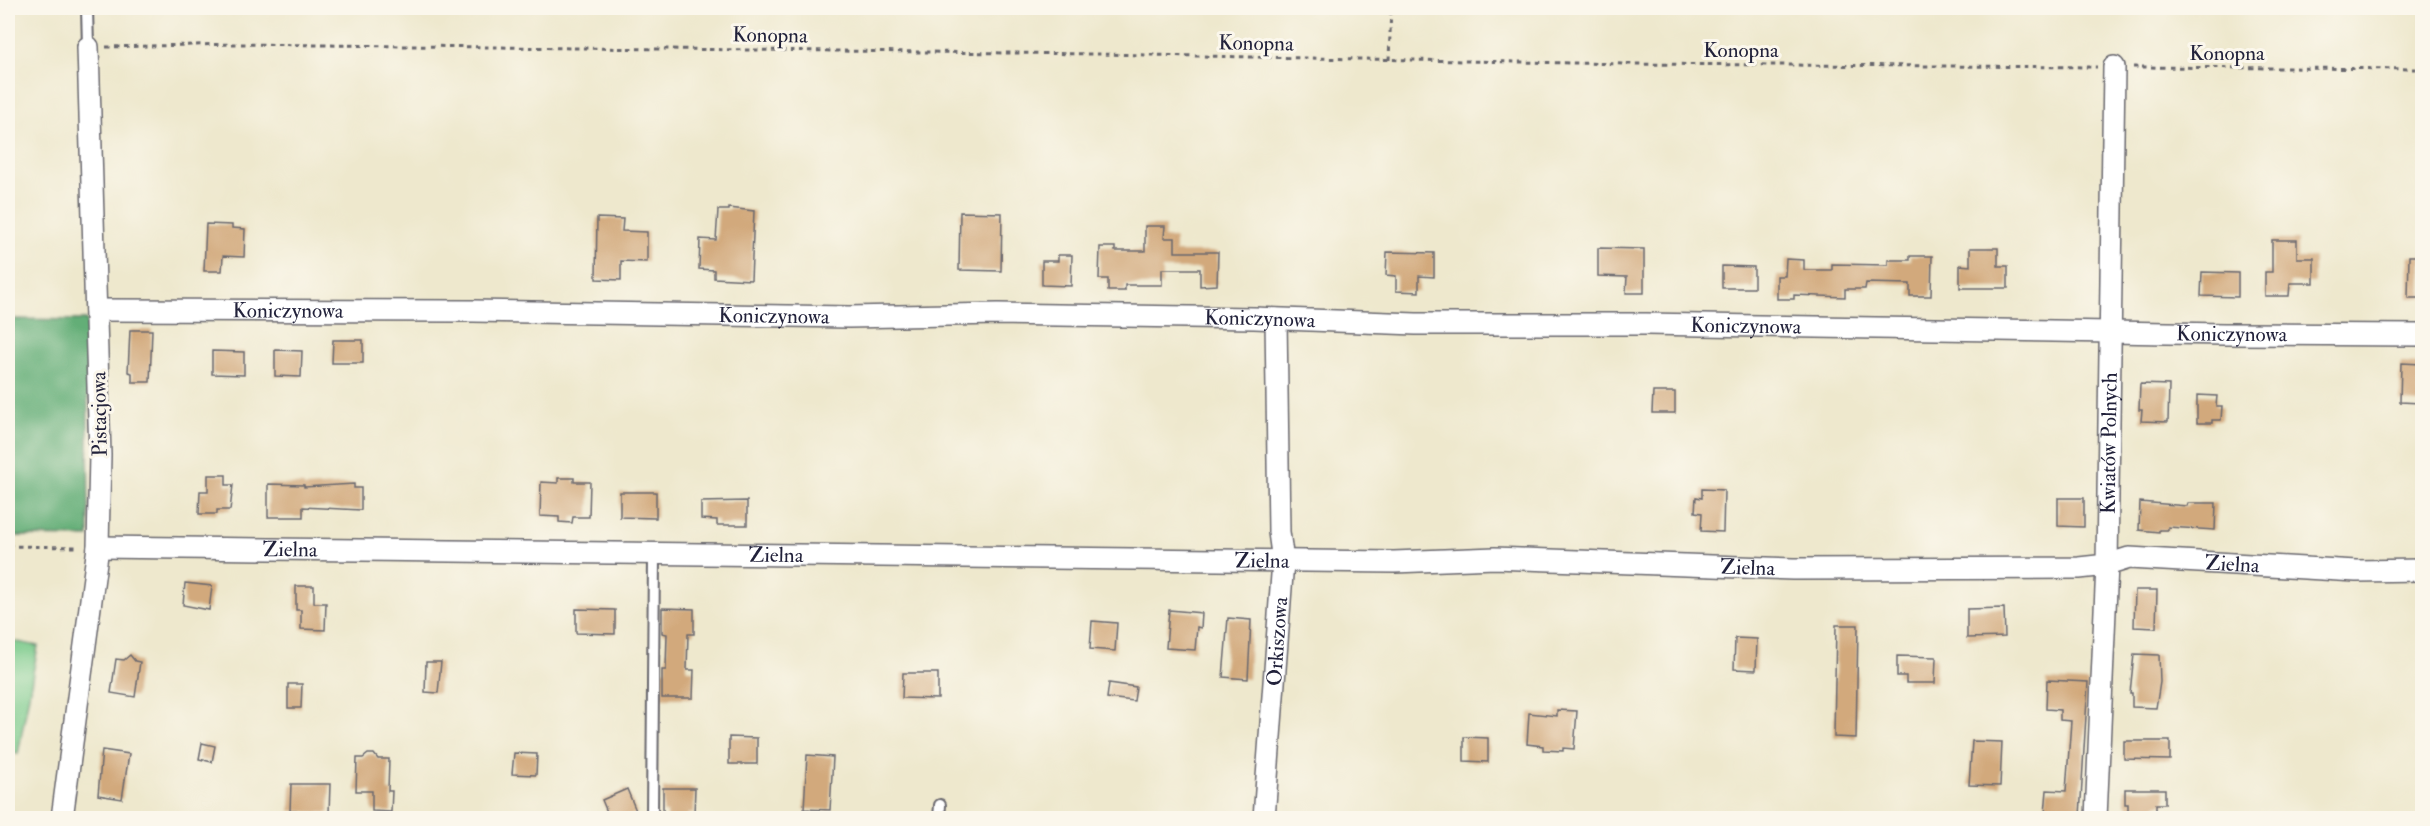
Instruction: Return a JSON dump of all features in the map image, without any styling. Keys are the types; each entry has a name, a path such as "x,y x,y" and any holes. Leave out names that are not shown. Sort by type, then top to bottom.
{"street":[{"name":"Pistacjowa","path":"62,819 98,547 100,455 88,47"},
{"name":"Kwiatów Polnych","path":"2096,819 2108,565 2114,67"},
{"name":"Koniczynowa","path":"96,310 473,311 849,317 998,314 1416,324 1646,324 2422,335"},
{"name":"Orkiszowa","path":"1263,819 1283,561 1279,532 1276,319"},
{"name":"Zielna","path":"98,547 1394,562 1495,558 1793,569 2079,568 2108,565 2129,558 2356,571 2422,570"}],"lane":[{"name":"Pistacjowa","path":"87,8 88,47"},
{"path":"652,819 654,554"},
{"path":"939,819 940,805"}],"path":[{"path":"1389,60 1391,8"},
{"name":"Konopna","path":"88,47 236,44 1095,54 1389,60 2422,69"},
{"path":"8,546 98,547"}],"green space":[{"path":"8,319 87,320 89,537 8,536"},
{"path":"8,640 38,646 18,754 8,752"}],"building":[{"path":"729,208 754,211 751,280 714,278 714,270 699,269 700,239 716,240 718,210 729,210"},
{"path":"960,212 1002,213 1001,271 959,270"},
{"path":"597,218 623,219 622,231 647,232 647,262 621,261 621,280 596,279"},
{"path":"206,224 232,225 232,228 245,229 244,257 223,256 222,271 204,271"},
{"path":"1145,226 1165,226 1164,238 1175,238 1175,252 1218,252 1217,285 1200,286 1200,269 1162,269 1162,285 1125,285 1125,291 1108,291 1108,279 1099,279 1100,247 1115,247 1115,251 1145,251"},
{"path":"2272,240 2297,240 2297,258 2314,258 2314,283 2290,283 2289,296 2265,296 2265,272 2272,272"},
{"path":"1598,248 1644,249 1644,293 1626,293 1627,277 1598,276"},
{"path":"1970,248 1998,248 1998,266 2008,266 2008,288 1960,288 1960,265 1970,266"},
{"path":"1387,252 1434,253 1434,277 1419,276 1419,292 1396,291 1396,276 1386,275"},
{"path":"1058,255 1072,255 1071,286 1042,285 1042,261 1058,261"},
{"path":"1910,256 1932,256 1931,296 1910,296 1910,284 1866,283 1865,289 1845,289 1845,297 1794,295 1794,299 1777,299 1777,276 1785,276 1786,259 1804,260 1804,270 1832,270 1832,264 1888,265 1888,260 1910,260"},
{"path":"2409,256 2422,256 2422,298 2408,298"},
{"path":"1722,266 1754,267 1754,288 1722,288"},
{"path":"2202,272 2238,273 2238,297 2201,296"},
{"path":"130,330 152,330 150,382 132,382 132,373 128,372"},
{"path":"333,340 363,340 363,363 332,363"},
{"path":"275,350 302,351 301,377 275,376"},
{"path":"212,351 244,352 244,375 212,374"},
{"path":"2401,363 2422,364 2421,403 2400,402"},
{"path":"2140,384 2169,385 2168,422 2141,421"},
{"path":"1653,392 1675,392 1675,413 1652,413"},
{"path":"2197,395 2217,396 2216,406 2222,406 2221,420 2212,420 2212,423 2197,423"},
{"path":"208,475 226,475 226,485 233,485 230,510 217,510 217,514 199,514 200,491 208,491"},
{"path":"558,478 574,478 574,482 590,482 589,517 573,517 572,523 559,522 559,517 540,516 541,482 558,483"},
{"path":"268,484 304,485 304,487 354,484 354,488 361,488 361,510 303,507 303,517 268,517"},
{"path":"1702,489 1724,490 1723,532 1701,531 1702,513 1695,512 1696,497 1702,498"},
{"path":"620,492 656,492 656,518 620,517"},
{"path":"2058,498 2084,498 2084,527 2058,526"},
{"path":"747,501 747,525 717,525 717,520 701,519 701,502"},
{"path":"2140,502 2187,506 2188,503 2216,503 2215,530 2168,527 2168,530 2159,530 2159,532 2139,530"},
{"path":"185,583 212,586 209,610 183,605"},
{"path":"296,586 314,586 314,603 326,603 325,630 301,629 301,610 296,610"},
{"path":"2135,590 2157,590 2156,628 2134,627"},
{"path":"662,608 694,609 694,634 688,634 687,670 694,670 693,698 662,698 662,670 666,670 667,634 662,633"},
{"path":"2004,608 2005,637 1967,638 1967,609"},
{"path":"576,609 615,610 615,634 576,633"},
{"path":"1169,610 1202,613 1201,628 1197,627 1195,650 1166,648"},
{"path":"1228,618 1251,620 1248,679 1223,677"},
{"path":"1092,621 1117,623 1115,651 1090,649"},
{"path":"1836,625 1858,625 1856,738 1834,737"},
{"path":"1735,638 1757,639 1756,670 1734,669"},
{"path":"2134,654 2159,655 2160,682 2156,708 2132,707 2132,693 2130,693"},
{"path":"130,655 135,661 140,662 135,697 111,693 116,659 124,660"},
{"path":"1897,656 1936,657 1935,683 1906,683 1906,676 1897,676"},
{"path":"426,662 441,662 438,693 425,692"},
{"path":"903,673 938,673 938,699 902,698"},
{"path":"2047,680 2088,682 2080,816 2045,814 2047,790 2066,791 2071,721 2060,720 2060,710 2046,709"},
{"path":"1109,683 1136,687 1134,701 1107,698"},
{"path":"288,684 302,684 301,708 288,708"},
{"path":"1557,710 1577,711 1574,749 1543,750 1543,746 1527,744 1529,713 1557,716"},
{"path":"729,737 757,738 757,764 729,764"},
{"path":"1464,737 1488,738 1488,762 1464,761"},
{"path":"1972,741 2002,742 2000,786 1969,785"},
{"path":"2124,741 2170,741 2170,760 2124,759"},
{"path":"202,743 215,746 212,762 199,759"},
{"path":"102,750 129,754 122,799 98,795"},
{"path":"514,753 537,754 536,775 512,774"},
{"path":"368,754 374,754 378,759 389,759 388,791 392,791 391,812 372,811 372,791 356,791 357,758 363,758"},
{"path":"807,755 833,757 830,810 804,809"},
{"path":"291,784 330,784 329,813 290,811"},
{"path":"663,788 695,788 694,814 689,813 689,819 667,819 667,813 663,813"},
{"path":"627,789 637,813 624,819 610,819 602,800"},
{"path":"2125,789 2165,789 2165,804 2156,804 2156,819 2133,819 2133,812 2128,812 2128,804 2125,804"}]}
